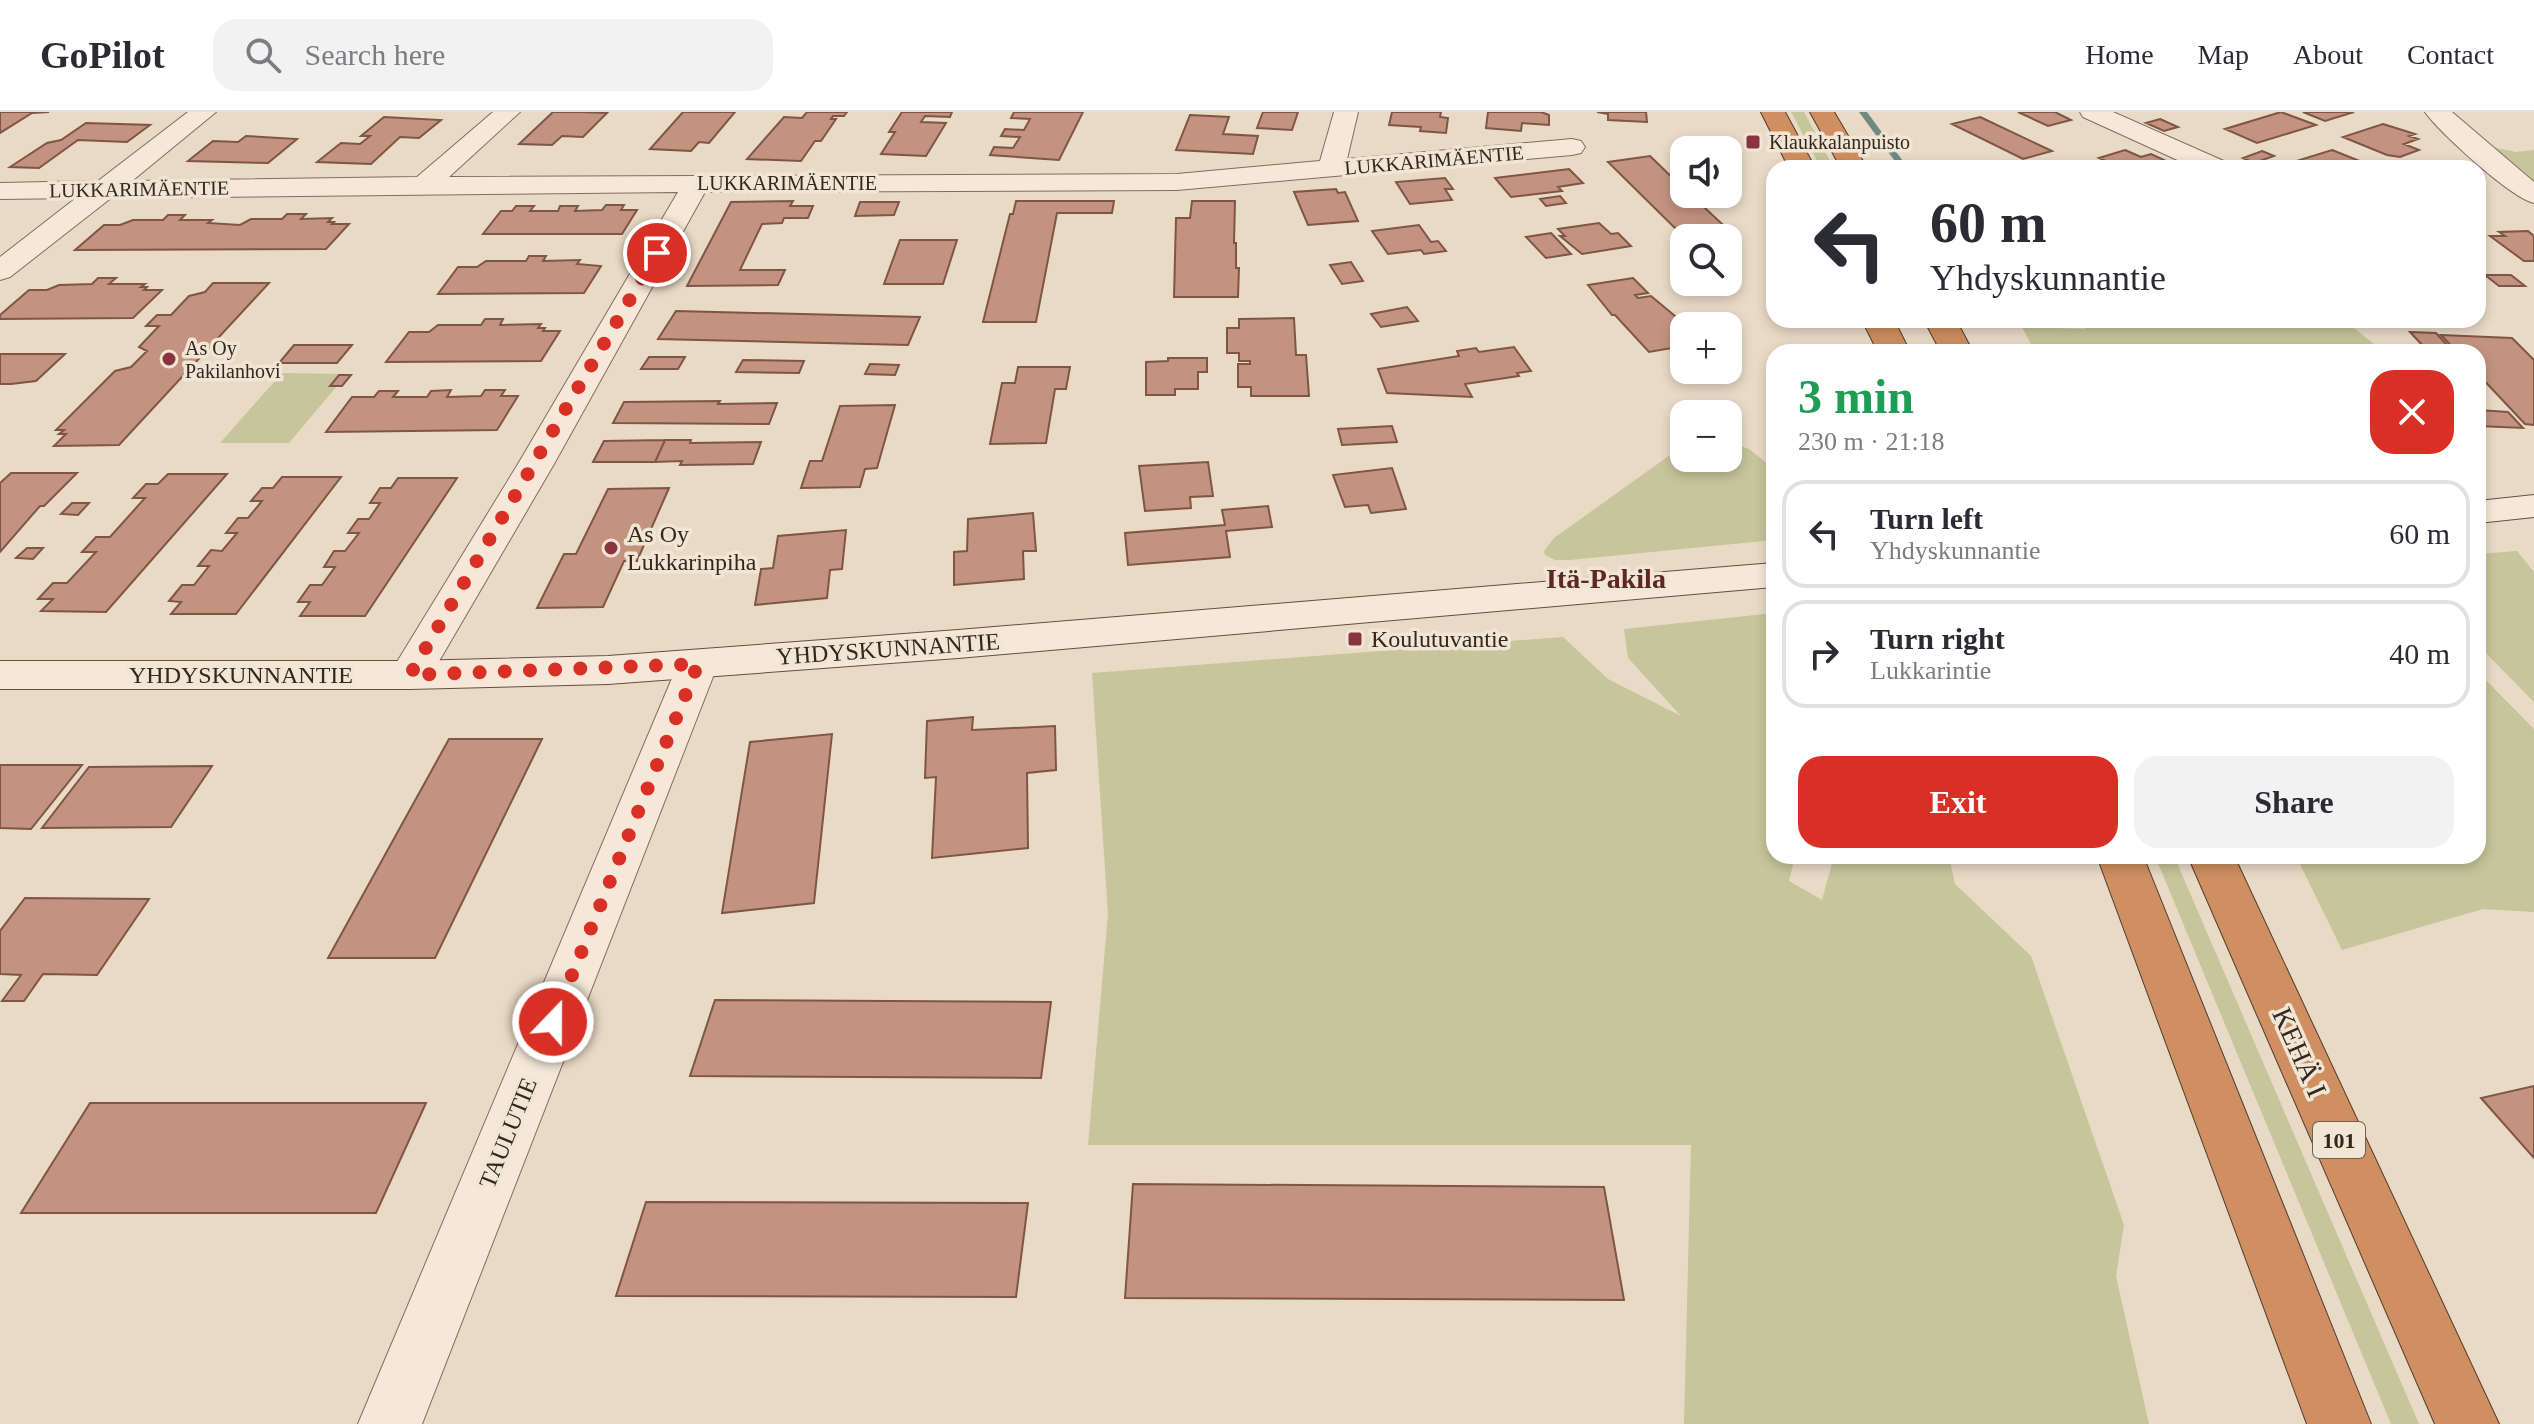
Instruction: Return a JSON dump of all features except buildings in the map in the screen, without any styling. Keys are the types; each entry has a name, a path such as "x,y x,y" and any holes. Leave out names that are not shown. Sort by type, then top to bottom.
{"highway":[{"path":"1773,112 1798,160"},
{"path":"1822,112 1849,160"},
{"path":"2123,864 2339,1424"},
{"name":"KEHÄ I","path":"2215,864 2467,1424"}],"street":[{"path":"0,271 204,112"},
{"path":"424,185 508,112"},
{"path":"1331,169 1346,112"},
{"path":"2092,112 2199,160"},
{"path":"2437,112 2480,160"},
{"name":"LUKKARIMÄENTIE","path":"0,191 424,185 1177,182 1572,147"},
{"path":"2488,169 2534,195"},
{"path":"410,675 536,464 697,183"},
{"path":"2486,511 2534,506"},
{"name":"YHDYSKUNNANTIE","path":"0,675 410,675 698,664 1757,576"},
{"name":"TAULUTIE","path":"390,1424 698,664"}],"green space":[{"path":"1791,112 1804,112 1830,160 1817,160"},
{"path":"2491,147 2516,152 2534,150 2534,182"},
{"path":"2023,328 2354,328 2374,344 2031,344"},
{"path":"282,373 347,374 289,443 220,443"},
{"path":"1742,447 1766,462 1766,541 1555,560 1545,555 1544,551 1554,538 1670,455 1670,472 1742,472"},
{"path":"2517,551 2534,572 2534,702 2486,653 2486,553"},
{"path":"1766,614 1766,864 1793,864 1789,881 1822,900 1832,864 1951,864 1955,884 2031,956 2124,1225 2116,1276 2149,1424 1684,1424 1691,1145 1088,1145 1108,914 1092,673 1563,637 1608,679 1681,716 1628,658 1624,629"},
{"path":"2486,680 2534,729 2534,912 2483,909 2342,950 2300,864 2486,864"},
{"path":"2158,864 2177,864 2419,1424 2391,1424"}],"waterway":[{"path":"1863,112 1898,160"}],"place":[{"name":"Klaukkalanpuisto","path":"1753,142"},
{"name":"As Oy Pakilanhovi","path":"169,359"},
{"name":"As Oy Lukkarinpiha","path":"611,548"},
{"name":"Koulutuvantie","path":"1355,639"}],"district":[{"name":"Itä-Pakila","path":"1606,578"}],"route":[{"path":"553,1022 698,664 608,670 410,675 657,253"}]}
